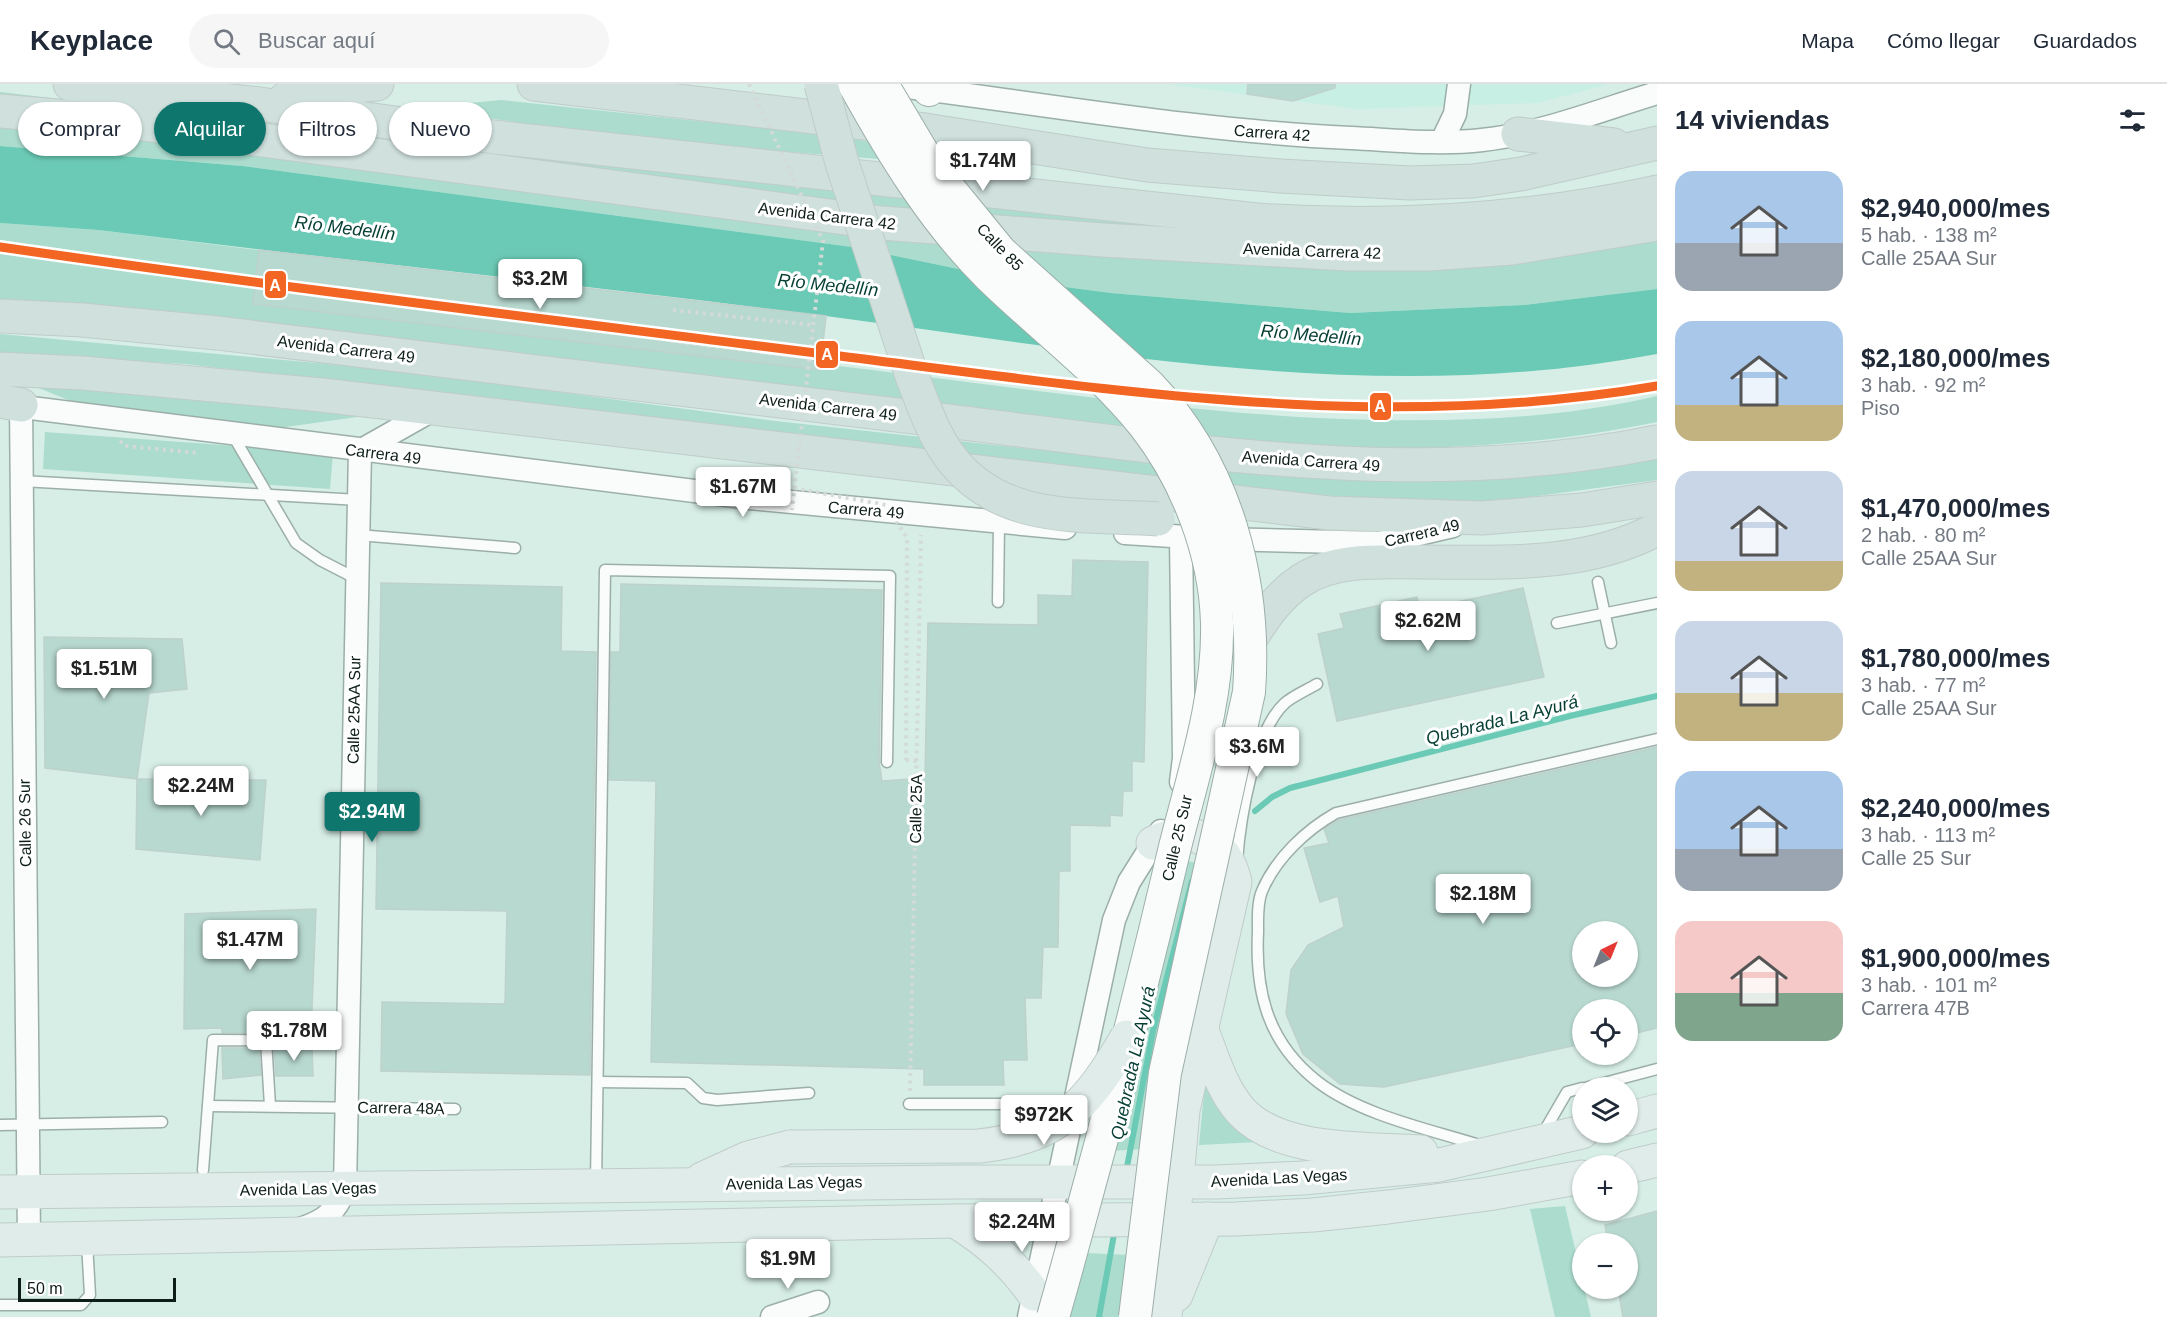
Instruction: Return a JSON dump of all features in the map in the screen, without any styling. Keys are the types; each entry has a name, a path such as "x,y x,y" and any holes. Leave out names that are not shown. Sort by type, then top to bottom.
{"highway":[{"name":"Avenida Carrera 42","path":"70,84 241,102"},
{"path":"266,103 343,87 377,84"},
{"path":"534,84 925,130 1147,165 1281,177 1410,183 1473,181 1521,174 1648,145"},
{"path":"821,84 842,163 912,376 928,416 953,460 972,481 988,492 1022,508 1169,528 1383,529 1582,510 1657,498"},
{"name":"Avenida Carrera 42","path":"266,105 494,136 980,192 1328,225 1405,225 1467,220 1537,212 1657,192"},
{"name":"Avenida Carrera 42","path":"0,111 136,123 882,223 1103,240 1347,254 1429,254 1512,248 1657,224"},
{"path":"1518,134 1648,145"},
{"name":"Avenida Carrera 49","path":"0,316 82,320 217,333 1027,430 1177,451 1313,464 1460,465 1600,452 1657,441"},
{"path":"0,369 83,373 322,395 1272,508 1383,516 1482,518"},
{"path":"1251,638 1267,612 1282,596 1303,580 1327,569 1364,562 1526,562 1567,558 1602,551 1652,531"}],"main road":[{"name":"Calle 85","path":"854,84 895,154 930,205 986,273 1024,308"},
{"name":"Calle 85","path":"883,84 930,165 1001,252 1172,409 1209,468 1242,569 1251,638"},
{"name":"Calle 25 Sur","path":"1024,308 1102,380 1144,425 1169,462 1193,511 1205,545 1214,591 1217,651 1209,708 1127,1037 1039,1309"},
{"path":"1136,1317 1165,1073 1243,729 1249,692 1251,638"},
{"path":"1153,843 1172,834 1206,839 1222,852 1231,864 1235,882 1203,1033 1183,1110 1166,1317"},
{"path":"1203,1033 1228,1094 1241,1111 1265,1130 1299,1142 1323,1145 1492,1154"},
{"path":"691,1184 748,1158 790,1147 980,1146 1020,1138 1050,1126 1084,1102 1102,1080 1127,1037"},
{"path":"1638,1116 1657,1111"},
{"path":"959,1182 1016,1156 1072,1112"},
{"name":"Avenida Las Vegas","path":"14,1192 596,1187 691,1184 1176,1182 1315,1177 1393,1171 1492,1154 1572,1135"},
{"path":"1638,1165 1657,1160"},
{"path":"14,1240 955,1221 1208,1219 1313,1215 1488,1194 1572,1180"},
{"path":"1166,1317 1208,1219"},
{"path":"955,1221 981,1237 1005,1257 1039,1309"}],"street":[{"name":"Carrera 42","path":"883,84 926,87 1137,120 1265,134 1442,141 1482,140 1518,134 1657,93"},
{"path":"1442,141 1455,114 1459,84"},
{"name":"Carrera 49","path":"7,404 360,451 750,498 999,523 1169,528"},
{"name":"Calle 26 Sur","path":"7,404 22,481 28,1125 14,1192 14,1240"},
{"path":"360,451 436,408"},
{"name":"Calle 25AA Sur","path":"281,1235 322,1222 333,1212 345,1188 360,451"},
{"name":"Calle 25 Sur","path":"1039,1309 1049,1220 1114,920 1129,882 1169,821 1176,803 1184,758 1169,528"},
{"path":"772,1317 818,1302"}],"lane":[{"path":"232,434 271,496 296,543 320,560 357,579"},
{"path":"22,481 359,500"},
{"path":"998,602 999,523"},
{"path":"358,535 515,548"},
{"path":"596,1187 605,570 890,576 887,762"},
{"path":"1598,582 1611,644"},
{"path":"1557,623 1657,603"},
{"path":"1235,882 1240,827 1265,735 1285,703 1317,684"},
{"path":"1492,1154 1393,1119 1340,1096 1304,1071 1268,1019 1260,992 1256,968 1262,892 1290,850 1311,827 1336,813 1657,739"},
{"path":"203,1170 213,1040 348,1041"},
{"path":"266,1040 270,1106"},
{"path":"1626,1077 1657,1069"},
{"path":"598,1082 687,1083 703,1098 717,1100 809,1093"},
{"path":"1536,1144 1567,1092 1572,1091"},
{"path":"909,1104 1072,1112"},
{"name":"Carrera 48A","path":"208,1106 455,1109"},
{"path":"0,1125 162,1122"},
{"path":"0,1305 81,1305 87,1301 90,1295 87,1239"}],"path":[{"path":"749,84 823,242 792,510"},
{"path":"673,310 813,325"},
{"path":"671,341 810,358"},
{"path":"794,488 886,505 907,538 906,760 917,761"},
{"name":"Calle 25A","path":"909,1104 922,515"}],"shaded area":[{"path":"1167,84 1610,84 1537,103 1358,109"},
{"path":"0,92 85,102 18,102 18,104 0,102"},
{"path":"501,100 810,133 940,151 992,175 879,159 639,140 492,119 492,102 480,102"},
{"path":"142,109 154,110 154,121 142,120"},
{"path":"266,123 278,124 278,137 266,135"},
{"path":"0,124 18,125 18,147 0,146"},
{"path":"142,135 154,137 154,156 266,156 266,152 278,154 278,156 293,156 849,232 1657,240 1657,289 1523,305 1350,313 1111,293 1012,280 852,247 243,166 122,156 142,156"},
{"path":"377,135 389,137 389,151 377,149"},
{"path":"492,148 1128,222 1289,243 826,206 429,156 492,156"},
{"path":"0,223 98,230 259,250 254,304 820,370 821,364 1131,402 1255,414 1403,420 1488,419 1573,411 1657,396 1657,422 1573,436 1488,445 1359,449 1287,446 300,329 0,301"},
{"path":"0,334 393,370 775,421 1278,476 1402,480 1657,455 1657,480 1500,501 1393,503 1274,492 185,364 0,353"},
{"path":"29,384 378,414 279,428 73,402"},
{"path":"45,432 333,453 330,489 43,469"},
{"path":"1176,858 1208,866 1144,1149 1110,1151"},
{"path":"1205,1083 1258,1142 1199,1145"},
{"path":"1565,1206 1572,1236 1572,1299 1587,1299 1591,1317 1555,1317 1530,1209"},
{"path":"1085,1253 1131,1255 1125,1317 1070,1317"}],"water":[{"name":"Río Medellín","path":"0,146 18,147 18,156 122,156 243,166 852,247 1012,280 1111,293 1350,313 1523,305 1657,289 1657,354 1553,369 1449,375 1345,375 1241,368 1137,358 826,316 98,230 0,223"}],"building":[{"path":"1248,84 1335,84 1335,88 1293,101 1247,94"},
{"path":"259,250 826,316 820,370 253,304"},
{"path":"1073,560 1148,562 1144,762 1132,761 1132,791 1123,791 1122,816 1110,815 1110,826 1070,825 1070,871 1059,871 1058,947 1043,947 1041,998 1025,998 1027,1060 1003,1060 1004,1085 924,1085 924,1069 651,1062 656,781 609,780 611,652 620,652 621,584 882,590 879,762 882,781 925,778 928,623 1038,625 1038,595 1072,596"},
{"path":"381,583 562,587 561,651 596,652 590,1075 381,1071 382,1002 505,1004 507,911 376,909"},
{"path":"1523,588 1544,677 1337,721 1318,634 1344,628 1340,614 1417,597 1420,610"},
{"path":"44,637 182,639 187,689 149,693 137,779 45,768"},
{"path":"1657,747 1657,1028 1638,1033 1638,999 1572,999 1572,1046 1384,1087 1340,1084 1303,1054 1286,1014 1291,970 1308,945 1344,927 1338,896 1320,902 1304,848 1329,843 1324,829 1339,820"},
{"path":"137,779 266,780 260,860 136,849"},
{"path":"316,909 311,1033 222,1033 222,1028 184,1029 185,914"},
{"path":"222,1048 259,1048 261,1075 223,1079"},
{"path":"274,1048 312,1048 313,1076 276,1076"},
{"path":"1657,1211 1657,1317 1623,1317 1620,1299 1638,1299 1638,1233 1606,1233 1605,1225 1620,1221 1638,1221 1638,1216"}],"waterway":[{"name":"Quebrada La Ayurá","path":"1255,811 1272,797 1290,788 1657,696"},
{"name":"Quebrada La Ayurá","path":"1126,1172 1153,1031 1192,881"},
{"name":"Quebrada La Ayurá","path":"1099,1317 1115,1229"}],"transit line":[{"name":"A","path":"0,247 312,290 1038,381 1244,401 1346,406 1449,406 1553,400 1657,386"}]}
